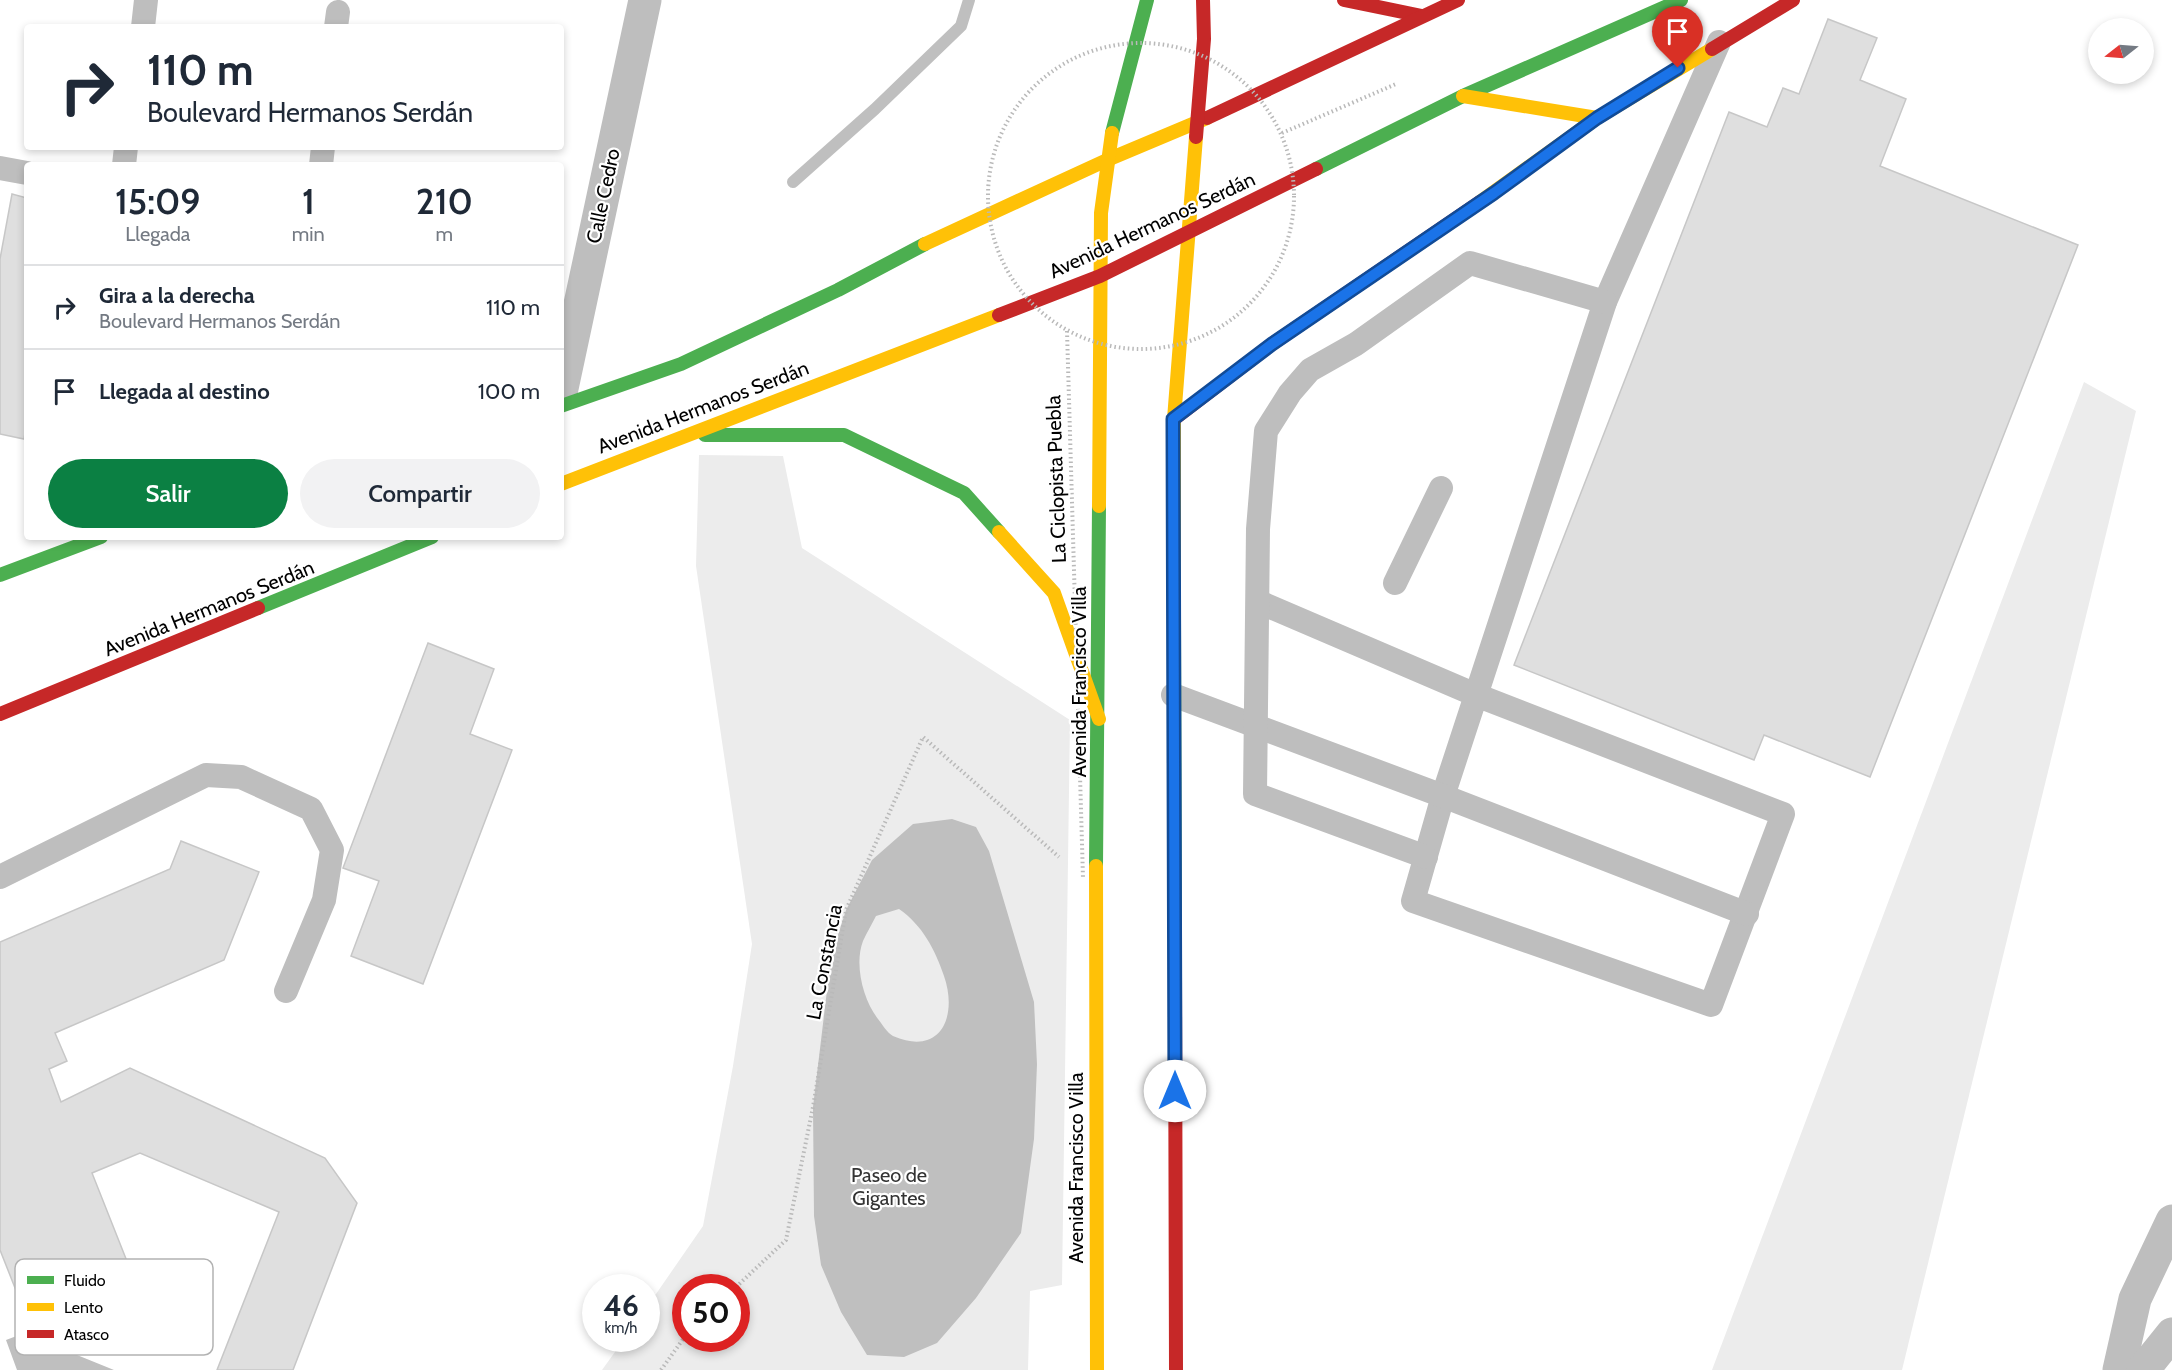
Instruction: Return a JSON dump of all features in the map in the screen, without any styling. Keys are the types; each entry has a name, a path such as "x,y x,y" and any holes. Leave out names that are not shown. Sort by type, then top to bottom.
{"main road":[{"name":"Avenida Francisco Villa","path":"1097,1370 1095,1075 1101,213 1113,124 1147,0"},
{"path":"1176,1370 1173,419 1204,39 1203,0"},
{"path":"1344,0 1422,16"},
{"path":"564,405 681,364 838,290 929,242 1107,160 1197,123 1458,0"},
{"name":"Avenida Hermanos Serdán","path":"564,483 1100,276 1463,96 1681,0"},
{"path":"1173,419 1272,344 1494,193 1597,118 1719,42 1793,0"},
{"path":"1463,96 1597,118"},
{"path":"665,442 714,433 844,435 964,493 1054,592 1099,719"},
{"path":"0,575 65,543 83,540"},
{"name":"Avenida Hermanos Serdán","path":"0,714 425,540"}],"street":[{"name":"Calle Cedro","path":"564,379 645,0"},
{"path":"2120,1370 2135,1299 2172,1221"},
{"path":"2143,1370 2172,1334"}],"lane":[{"path":"143,24 146,0"},
{"path":"1259,602 1476,695 1783,814 1711,1005 1413,901 1443,796 1476,695 1605,302 1719,42"},
{"path":"0,168 24,172"},
{"path":"1426,857 1255,794 1259,602 1258,529 1266,431 1290,393 1310,370 1356,344 1470,263 1605,302"},
{"path":"1395,583 1441,488"},
{"path":"1173,695 1256,724 1747,914"},
{"path":"0,877 206,776 241,777 311,809 332,850 324,900 286,991"}],"path":[{"path":"1124,43 1173,45 1217,62 1256,92 1282,133 1294,180 1292,228 1275,273 1246,311 1206,337 1160,350 1112,348 1066,332 1028,301 1001,261 988,214 990,165 1007,120 1037,82 1077,55 1124,43"},
{"name":"La Ciclopista Puebla","path":"1066,332 1083,878 1074,870"},
{"name":"La Constancia","path":"750,1274 786,1240 813,1107 846,910 923,737 1065,862"},
{"path":"661,1370 674,1352"}],"green space":[{"path":"2084,382 2136,411 1902,1370 1712,1370"},
{"name":"Paseo de Gigantes","path":"699,455 783,456 802,548 1070,720 1062,1285 1030,1291 1028,1370 602,1370 615,1352 660,1352 660,1288 703,1226 733,1066 752,944 696,566"}],"shaded area":[{"path":"952,819 976,827 989,851 1034,1002 1037,1064 1034,1139 1021,1233 976,1298 937,1343 904,1357 867,1355 841,1312 821,1265 814,1216 813,1107 831,957 846,910 872,860 913,824","holes":["899,909 907,915 932,947 948,991 947,1018 942,1029 934,1037 923,1041 910,1041 893,1036 887,1031 868,1002 860,971 860,950 876,916"]},
{"path":"15,1337 15,1355 77,1355 114,1370 17,1370 6,1340"}],"building":[{"path":"1828,19 1877,38 1860,80 1906,99 1880,166 2078,245 1870,777 1764,735 1754,760 1514,665 1729,112 1767,127 1783,88 1799,94"},
{"path":"12,194 24,197 24,439 0,434 0,259"},
{"path":"428,643 494,669 470,734 512,750 423,984 351,956 379,881 343,868"},
{"path":"181,841 259,872 224,960 55,1033 67,1061 49,1069 61,1102 130,1068 325,1158 357,1203 293,1370 217,1370 279,1212 140,1153 92,1173 126,1259 15,1259 15,1288 0,1250 0,942 170,869"}],"waterway":[{"path":"793,182 875,109 961,26 969,0"}],"traffic: fast":[{"path":"1112,133 1147,0"},
{"path":"1316,169 1463,96 1681,0"},
{"path":"564,405 681,364 838,290 925,244"},
{"path":"705,435 844,435 964,493 999,532"},
{"path":"1096,866 1099,506"},
{"path":"0,575 93,540"},
{"path":"258,608 425,540"},
{"path":"1174,618 1175,976"}],"traffic: slow":[{"path":"1480,202 1597,118 1712,49"},
{"path":"1463,96 1597,118"},
{"path":"925,244 1107,160 1207,118"},
{"path":"1099,506 1101,213 1112,133"},
{"path":"1174,618 1174,419 1196,137"},
{"path":"564,483 999,315"},
{"path":"999,532 1054,593 1099,719"},
{"path":"1096,866 1097,1370"}],"traffic: jam":[{"path":"1196,137 1204,39 1203,0"},
{"path":"1344,0 1422,16"},
{"path":"1207,118 1458,0"},
{"path":"1712,49 1793,0"},
{"path":"999,315 1100,276 1316,169"},
{"path":"1174,419 1272,344 1480,202"},
{"path":"0,714 258,608"},
{"path":"1175,976 1176,1370"}],"route":[{"path":"1175,1091 1173,419 1272,344 1494,193 1597,118 1678,68"}]}
